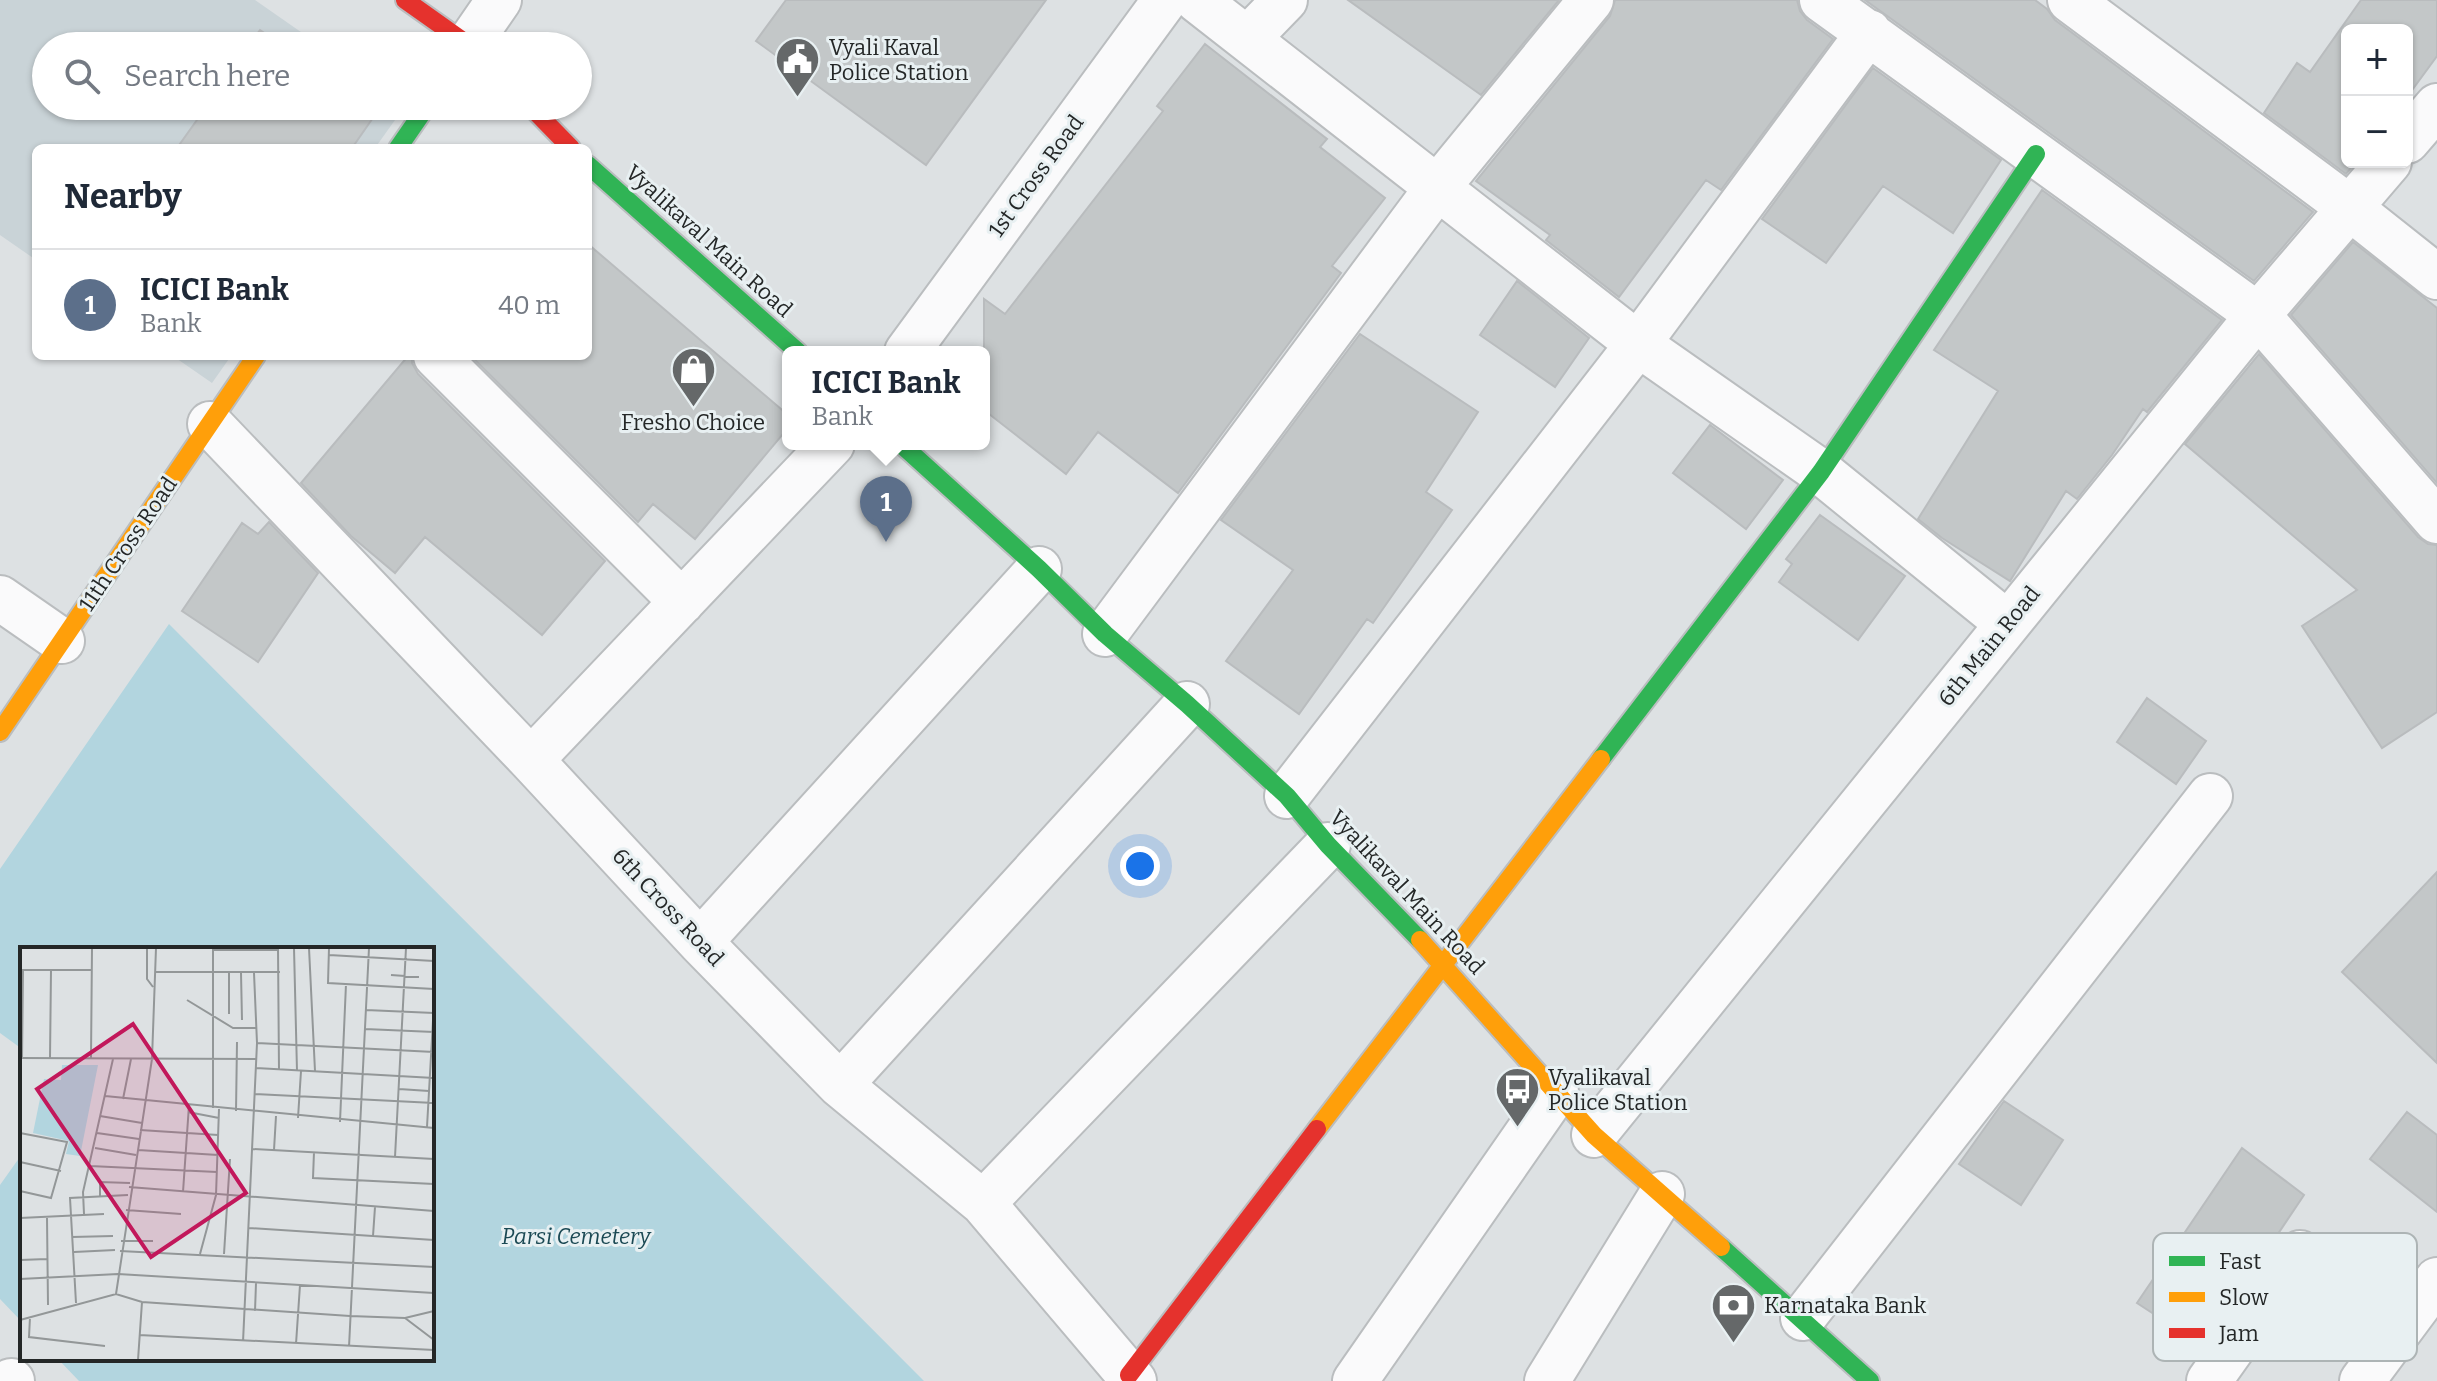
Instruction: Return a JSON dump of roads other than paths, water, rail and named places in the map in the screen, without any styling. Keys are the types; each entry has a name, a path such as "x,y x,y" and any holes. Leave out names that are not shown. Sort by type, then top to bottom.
{"street":[{"path":"405,0 450,32"},
{"path":"478,32 499,0"},
{"name":"1st Cross Road","path":"911,346 1165,0"},
{"path":"1197,0 1638,344 1821,472 2007,623"},
{"path":"1247,39 1285,0"},
{"path":"1105,634 1437,188 1591,0"},
{"path":"1822,0 2258,315 2437,521"},
{"path":"2070,0 2350,208 2437,277"},
{"path":"1287,796 1638,344 1869,32"},
{"path":"2413,134 2437,106"},
{"path":"401,144 417,120"},
{"path":"544,120 567,144"},
{"path":"1132,1378 1821,472 2036,154"},
{"name":"6th Main Road","path":"1594,1135 2258,315 2384,168"},
{"name":"Vyalikaval Main Road","path":"592,169 791,346"},
{"name":"11th Cross Road","path":"0,732 253,360"},
{"path":"440,360 682,602"},
{"name":"6th Cross Road","path":"210,424 700,942 840,1085 983,1203 1132,1378"},
{"path":"531,760 826,450"},
{"name":"Vyalikaval Main Road","path":"908,450 1039,569 1105,634 1287,796 1328,845 1444,964 1594,1135 1803,1318 1870,1381"},
{"path":"700,942 1039,569"},
{"path":"0,598 62,641"},
{"path":"840,1085 1187,704"},
{"path":"1803,1318 2210,796"},
{"path":"983,1203 1328,845"},
{"path":"1355,1381 1556,1092"},
{"path":"1547,1381 1662,1194"},
{"path":"2417,1307 2437,1280"},
{"path":"2209,1381 2223,1361"},
{"path":"2362,1381 2377,1361"}],"place":[{"name":"Vyali Kaval Police Station","path":"798,99"},
{"name":"Fresho Choice","path":"693,408"},
{"name":"ICICI Bank","path":"886,542"},
{"name":"Vyalikaval Police Station","path":"1517,1129"},
{"name":"Karnataka Bank","path":"1733,1344"}],"park label":[{"name":"Parsi Cemetery","path":"576,1236"}]}
